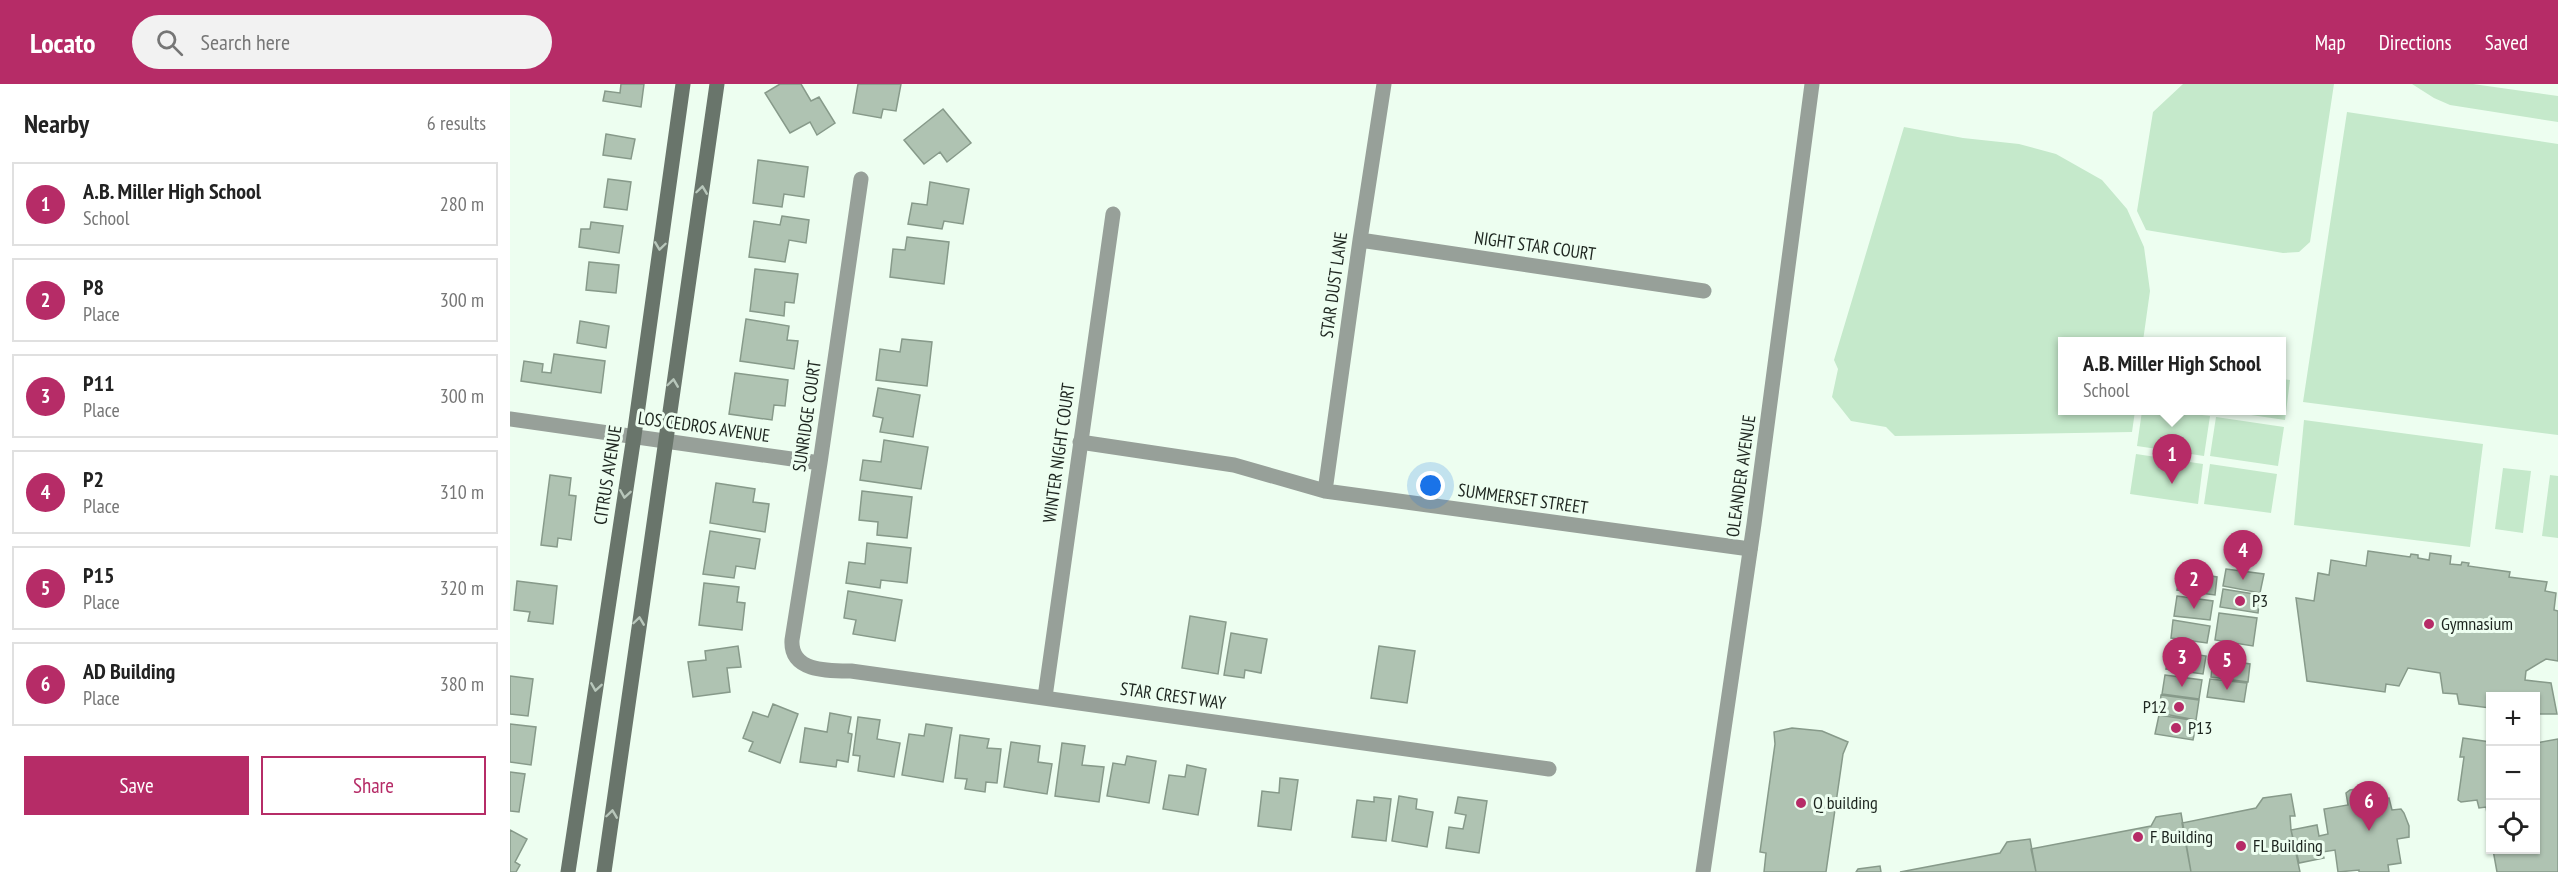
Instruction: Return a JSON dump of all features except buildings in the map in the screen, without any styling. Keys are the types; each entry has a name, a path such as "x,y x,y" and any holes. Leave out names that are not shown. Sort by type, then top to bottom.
{"main road":[{"name":"CITRUS AVENUE","path":"568,872 683,84"},
{"path":"604,872 717,84"}],"street":[{"name":"STAR DUST LANE","path":"1325,491 1384,84"},
{"name":"OLEANDER AVENUE","path":"1704,872 1812,84"},
{"name":"SUNRIDGE COURT","path":"794,657 792,640 861,179"},
{"name":"WINTER NIGHT COURT","path":"1045,697 1113,214"},
{"name":"NIGHT STAR COURT","path":"1360,240 1704,291"},
{"name":"LOS CEDROS AVENUE","path":"510,418 820,463"},
{"name":"SUMMERSET STREET","path":"1080,442 1234,465 1325,491 1750,549"},
{"name":"STAR CREST WAY","path":"794,657 800,663 825,670 851,671 1045,697 1549,769"}],"green space":[{"path":"2183,84 2334,84 2310,242 2299,252 2283,253 2146,230 2137,211 2153,112"},
{"path":"2412,84 2473,84 2558,96 2558,122 2450,105"},
{"path":"2347,112 2558,144 2558,435 2303,402"},
{"path":"1904,127 1963,138 2019,144 2056,154 2102,180 2127,209 2144,247 2150,291 2144,337 2058,337 2058,415 2134,415 2132,432 1895,436 1886,427 1851,421 1832,397 1838,369 1834,360"},
{"path":"2286,380 2290,380 2286,412"},
{"path":"2141,415 2210,416 2204,456 2137,446"},
{"path":"2251,415 2286,415 2285,420"},
{"path":"2216,417 2284,427 2278,466 2210,456"},
{"path":"2304,420 2483,444 2470,547 2294,525"},
{"path":"2136,454 2203,464 2198,504 2130,494"},
{"path":"2210,464 2277,474 2271,513 2204,504"},
{"path":"2503,468 2531,471 2523,533 2495,529"},
{"path":"2550,475 2558,476 2558,538 2542,536"}],"place":[{"name":"A.B. Miller High School","path":"2172,484"},
{"name":"P2","path":"2243,580"},
{"name":"P3","path":"2240,601"},
{"name":"P8","path":"2194,609"},
{"name":"Gymnasium","path":"2429,624"},
{"name":"P11","path":"2182,687"},
{"name":"P15","path":"2227,690"},
{"name":"P12","path":"2179,707"},
{"name":"P13","path":"2176,728"},
{"name":"Q building","path":"1801,803"},
{"name":"AD Building","path":"2369,831"},
{"name":"F Building","path":"2138,837"},
{"name":"FL Building","path":"2241,846"}]}
